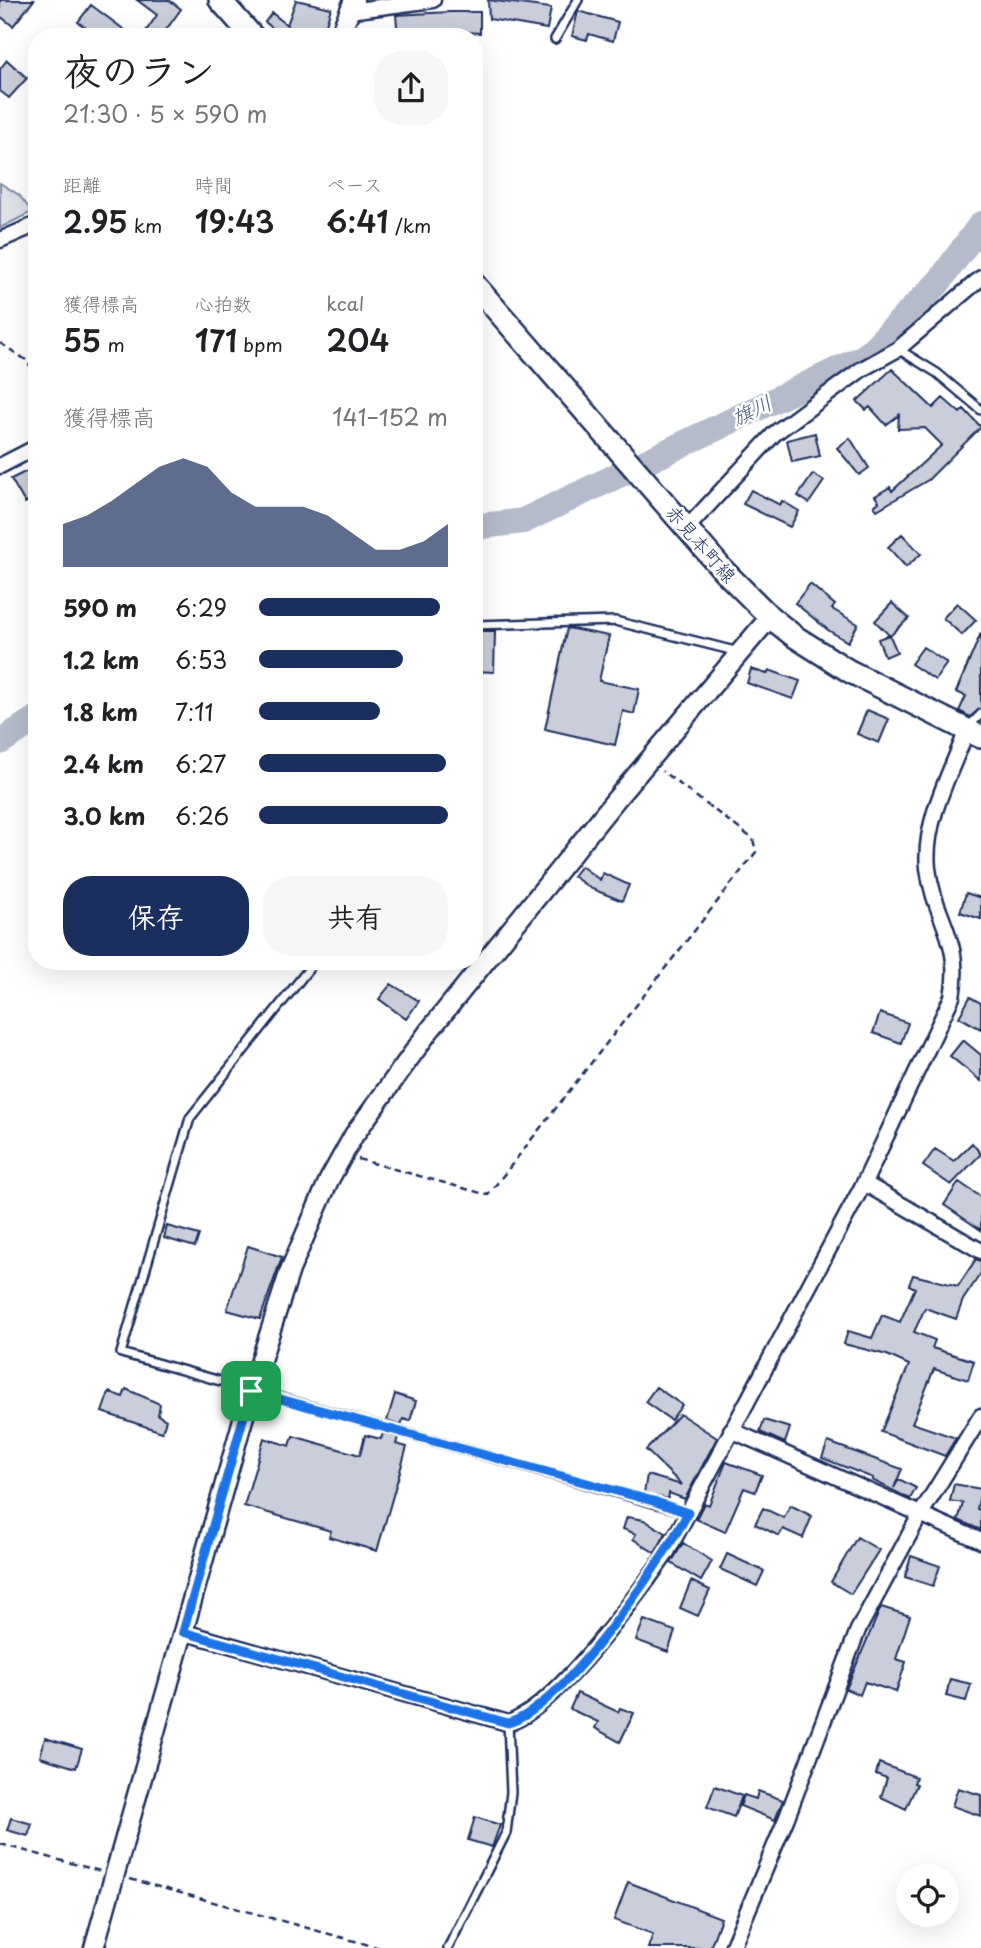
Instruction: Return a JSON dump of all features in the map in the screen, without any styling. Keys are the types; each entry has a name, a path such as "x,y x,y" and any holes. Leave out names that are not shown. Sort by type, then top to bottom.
{"main road":[{"path":"220,0 245,28"},
{"name":"赤見本町線","path":"483,294 681,521 770,617 794,636 849,671 976,727"}],"street":[{"path":"342,28 351,5 433,0"},
{"path":"0,240 28,228"},
{"path":"681,521 775,433 862,369 898,349 981,278"},
{"path":"0,466 28,452"},
{"path":"483,964 649,760 770,617"},
{"path":"183,1632 508,1723 520,1720 570,1675 632,1603 688,1513 864,1183 952,997 956,974 954,948 934,896 928,867 929,838 976,727"},
{"path":"94,1948 251,1391 290,1270 329,1180 343,1155 387,1087 479,970"},
{"path":"864,1183 981,1251"},
{"path":"732,1948 787,1816 858,1630 920,1515 981,1416"},
{"path":"731,1430 981,1541"}],"lane":[{"path":"555,39 578,0"},
{"path":"898,349 937,373 981,410"},
{"path":"483,625 615,621 739,652"},
{"path":"308,970 190,1118 121,1353 688,1513"},
{"path":"448,1948 506,1833 510,1792 508,1723"}],"path":[{"path":"0,342 28,362"},
{"path":"343,1155 488,1195 756,852 753,839 649,760"},
{"path":"0,1844 380,1948"}],"shaded area":[{"path":"0,183 19,195 28,207 28,214 0,228"}],"building":[{"path":"0,0 34,0 13,26 0,16"},
{"path":"137,0 169,0 181,9 167,28 148,28 157,15"},
{"path":"296,0 331,8 325,28 273,28 265,22 272,13 287,25"},
{"path":"488,0 551,8 547,29 489,19"},
{"path":"91,5 122,28 86,28 78,22"},
{"path":"578,11 618,22 613,41 589,34 587,40 572,36"},
{"path":"480,12 480,28 397,28 396,15"},
{"path":"7,60 27,78 9,98 0,91 0,69"},
{"path":"892,369 933,408 943,398 960,413 964,409 981,427 928,480 877,510 874,506 879,502 875,496 890,487 892,491 942,445 925,428 898,429 899,415 886,425 870,407 866,410 857,401"},
{"path":"815,433 820,456 792,462 787,440"},
{"path":"850,438 869,468 859,475 837,448"},
{"path":"28,470 28,502 25,503 11,479"},
{"path":"813,474 824,481 809,503 798,496"},
{"path":"751,490 780,505 782,501 799,511 790,527 743,504"},
{"path":"902,534 921,554 906,567 888,547"},
{"path":"810,584 835,605 832,609 858,624 848,642 828,630 795,603"},
{"path":"892,603 909,618 890,636 897,652 885,657 878,639 889,635 875,621"},
{"path":"957,603 976,620 962,635 943,618"},
{"path":"567,628 609,636 599,681 639,689 634,714 623,711 615,745 545,729"},
{"path":"483,631 495,631 494,672 483,671"},
{"path":"981,633 981,708 970,717 959,711 966,696 956,692"},
{"path":"923,647 947,663 935,680 911,664"},
{"path":"751,669 767,674 769,670 800,681 793,699 747,683"},
{"path":"867,710 889,719 879,743 857,734"},
{"path":"581,866 600,880 603,873 629,885 622,901 590,888 573,876"},
{"path":"966,893 981,898 981,919 960,912"},
{"path":"391,984 419,1001 406,1019 379,999"},
{"path":"970,997 981,1003 981,1029 959,1017"},
{"path":"880,1013 908,1023 901,1043 873,1033"},
{"path":"963,1040 981,1055 981,1081 950,1056"},
{"path":"972,1143 981,1154 951,1185 923,1166 935,1149 954,1161"},
{"path":"959,1182 981,1197 981,1230 944,1205"},
{"path":"167,1226 199,1235 195,1247 164,1238"},
{"path":"248,1246 282,1257 260,1319 227,1310"},
{"path":"976,1259 981,1261 981,1273 963,1300 956,1319 925,1308 914,1332 935,1340 932,1348 974,1361 968,1380 934,1369 912,1423 956,1438 945,1456 881,1432 909,1365 887,1355 844,1344 848,1331 872,1338 882,1315 900,1322 915,1288 909,1285 913,1275 958,1286"},
{"path":"656,1387 682,1405 671,1420 645,1402"},
{"path":"126,1389 160,1404 158,1415 166,1420 162,1432 102,1412 109,1392 123,1397"},
{"path":"395,1394 416,1401 410,1421 403,1419 401,1426 387,1421"},
{"path":"680,1414 717,1438 685,1499 669,1493 668,1499 644,1493 647,1475 682,1485 646,1450"},
{"path":"764,1420 790,1428 785,1443 760,1432"},
{"path":"383,1433 398,1437 396,1444 407,1447 377,1551 329,1537 331,1531 244,1506 264,1438 290,1446 293,1436 360,1455 365,1435 381,1439"},
{"path":"828,1442 902,1469 894,1488 899,1479 916,1488 910,1499 872,1480 873,1478 822,1458"},
{"path":"726,1462 762,1475 755,1492 744,1488 725,1532 696,1519 704,1503 709,1505"},
{"path":"954,1484 981,1489 977,1509 981,1510 981,1530 958,1520 963,1503 950,1501"},
{"path":"790,1505 812,1516 803,1538 783,1529 779,1536 755,1524 763,1508 784,1518"},
{"path":"627,1517 644,1520 666,1533 655,1553 633,1539 636,1534 623,1529"},
{"path":"857,1537 879,1550 851,1594 831,1582"},
{"path":"683,1543 712,1561 701,1581 671,1563"},
{"path":"727,1554 764,1571 757,1586 720,1569"},
{"path":"911,1556 940,1566 933,1586 905,1577"},
{"path":"691,1581 710,1590 698,1616 680,1608"},
{"path":"881,1607 910,1616 896,1659 906,1662 896,1692 865,1682 860,1695 846,1689"},
{"path":"644,1620 675,1631 668,1652 636,1640"},
{"path":"950,1679 971,1684 966,1701 946,1696"},
{"path":"577,1693 618,1712 620,1708 634,1713 620,1742 595,1728 598,1722 570,1709"},
{"path":"45,1738 82,1749 76,1768 40,1757"},
{"path":"879,1763 916,1777 914,1783 917,1784 906,1809 881,1797 887,1778 876,1774"},
{"path":"715,1786 742,1796 734,1817 707,1807"},
{"path":"958,1788 981,1795 981,1816 952,1806"},
{"path":"758,1791 783,1800 775,1820 740,1806 744,1795 756,1799"},
{"path":"475,1817 500,1825 492,1847 468,1840"},
{"path":"11,1818 32,1824 28,1836 7,1830"},
{"path":"628,1882 721,1918 710,1948 648,1948 653,1934 614,1920"}],"waterway":[{"name":"旗川","path":"483,526 523,521 866,356 939,282 981,224"},
{"name":"旗川","path":"0,742 28,724"}],"route":[{"path":"251,1391 281,1397 688,1513 666,1553 632,1603 570,1675 520,1720 508,1723 183,1632 251,1391"}]}
